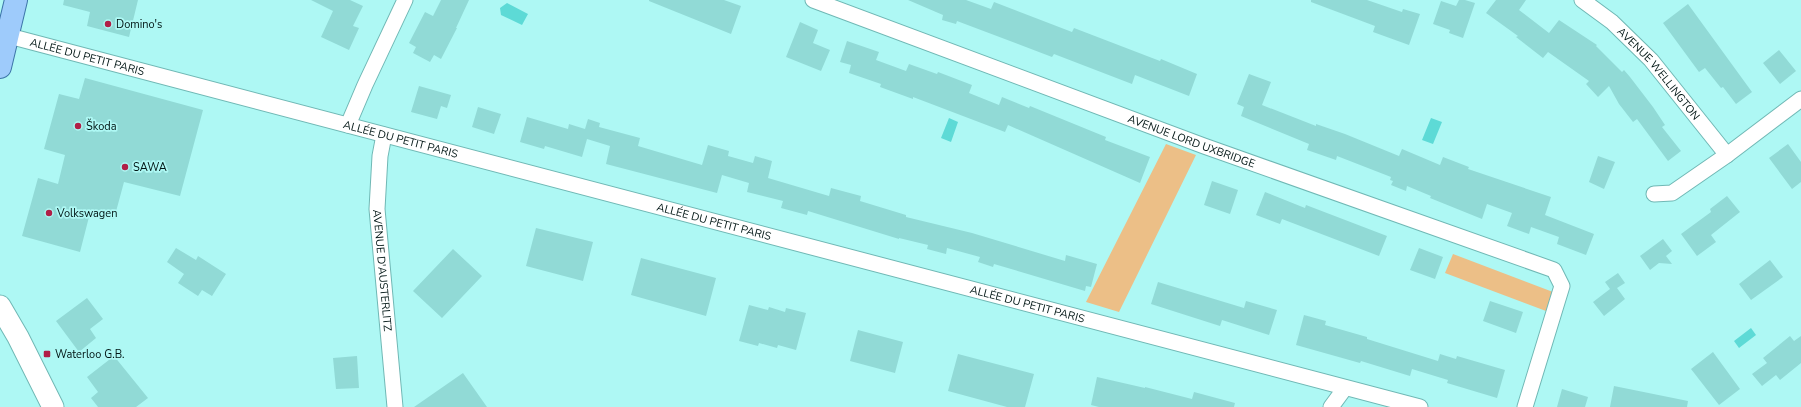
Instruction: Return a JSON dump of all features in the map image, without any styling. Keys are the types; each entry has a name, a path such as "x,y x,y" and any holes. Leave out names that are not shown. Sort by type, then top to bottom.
{"main road":[{"path":"0,67 9,36 11,2"},
{"path":"1,309 18,337 53,407"}],"street":[{"path":"348,125 405,0"},
{"name":"AVENUE LORD UXBRIDGE","path":"814,0 1204,146 1554,270 1562,286 1525,407"},
{"name":"AVENUE WELLINGTON","path":"1582,0 1612,22 1651,60 1727,155"},
{"name":"ALLÉE DU PETIT PARIS","path":"9,36 1420,407"},
{"path":"1654,194 1672,193 1727,155 1801,99"},
{"name":"AVENUE D'AUSTERLITZ","path":"384,135 380,156 377,210 394,407"},
{"path":"1331,407 1345,388"}],"shaded area":[{"path":"1166,144 1196,155 1119,312 1086,302"},
{"path":"1453,254 1553,292 1546,311 1445,273"}],"water":[{"path":"507,3 528,14 522,25 501,15 500,8"},
{"path":"949,118 958,122 951,142 941,138"},
{"path":"1431,118 1442,122 1433,144 1422,140"},
{"path":"1751,328 1756,335 1739,348 1734,341"}],"building":[{"path":"64,0 138,0 129,37 87,26 90,12 63,5"},
{"path":"311,0 350,0 363,6 353,26 359,28 349,50 321,37 333,11"},
{"path":"441,0 469,0 441,59 434,55 430,62 413,53 416,47 409,43 425,12 433,16"},
{"path":"649,0 724,0 741,6 731,34"},
{"path":"908,0 966,0 991,9 994,2 1072,32 1074,28 1160,61 1161,59 1197,74 1189,96 1135,75 1132,84 1054,54 1052,57 957,21 956,24 942,20 943,15"},
{"path":"1311,0 1367,0 1402,12 1403,9 1420,14 1409,45 1373,32 1375,26 1311,2"},
{"path":"1459,0 1475,3 1463,38 1449,33 1450,30 1433,24 1441,1 1456,6"},
{"path":"1496,0 1526,0 1519,10 1549,33 1559,20 1597,45 1596,46 1622,72 1624,70 1630,77 1665,125 1662,127 1681,151 1668,161 1637,119 1633,122 1619,104 1609,86 1598,97 1586,84 1589,81 1548,52 1543,58 1516,37 1518,36 1486,13"},
{"path":"1688,4 1752,92 1736,104 1723,87 1721,88 1705,68 1699,72 1663,23"},
{"path":"800,22 818,30 813,43 830,50 821,71 786,57"},
{"path":"847,41 879,52 876,60 906,71 909,64 937,74 938,72 972,85 969,93 999,105 1002,97 1029,108 1030,106 1106,137 1105,140 1150,157 1140,183 1008,125 1005,132 913,97 913,99 880,87 881,84 849,73 851,65 840,62"},
{"path":"1779,50 1796,71 1780,84 1763,63"},
{"path":"1249,74 1271,82 1262,105 1316,126 1316,124 1345,134 1399,156 1402,149 1440,165 1443,157 1469,167 1468,169 1551,197 1545,215 1594,234 1586,255 1557,244 1559,237 1531,227 1529,234 1507,226 1512,213 1487,204 1482,219 1430,198 1431,196 1407,186 1406,191 1391,185 1393,181 1390,180 1391,177 1337,156 1336,160 1307,150 1309,144 1241,116 1244,107 1237,104"},
{"name":"SAWA","path":"85,78 203,110 180,196 124,182 114,219 90,213 80,252 22,236 38,178 58,184 65,155 44,149 59,94 79,99"},
{"path":"419,86 451,95 447,108 441,106 437,119 411,112"},
{"path":"478,107 501,114 494,134 472,127"},
{"path":"527,117 568,129 569,124 585,129 588,119 600,123 599,127 640,138 638,146 702,165 708,145 729,151 728,156 753,163 755,156 772,161 768,178 829,196 831,188 861,196 860,201 906,215 906,217 972,233 1065,261 1066,255 1097,264 1091,287 1086,286 1085,291 994,264 993,267 978,262 980,257 947,248 946,254 927,249 928,245 899,239 808,211 807,215 781,208 783,201 747,192 749,183 722,175 717,193 606,164 610,146 587,139 582,157 545,146 544,149 520,142"},
{"path":"1788,144 1801,162 1801,182 1792,189 1769,158"},
{"path":"1598,156 1615,162 1604,189 1589,182"},
{"path":"1212,181 1238,190 1230,214 1204,205"},
{"path":"1265,192 1305,208 1306,205 1387,236 1379,256 1282,219 1280,224 1256,215"},
{"path":"1727,196 1740,212 1711,235 1716,242 1697,256 1681,234 1711,212 1710,209"},
{"path":"536,228 593,242 583,281 526,266"},
{"path":"1663,239 1672,251 1666,256 1672,264 1659,263 1650,270 1640,256"},
{"path":"176,248 196,260 198,256 226,274 212,296 202,290 198,296 178,283 184,274 167,262"},
{"path":"1419,248 1443,257 1435,279 1410,270"},
{"path":"453,249 482,276 442,318 413,291"},
{"path":"641,258 716,278 706,316 631,295"},
{"path":"1770,260 1783,277 1751,300 1739,284"},
{"path":"1618,273 1625,283 1617,288 1625,299 1604,316 1593,302 1610,289 1605,282"},
{"path":"1158,282 1244,308 1246,301 1277,310 1269,335 1222,320 1220,326 1151,304"},
{"path":"87,298 103,319 90,329 96,338 79,352 56,321"},
{"path":"1490,301 1523,312 1516,333 1483,321"},
{"path":"749,305 768,310 769,307 785,312 786,308 806,313 796,350 778,345 777,348 759,343 758,346 739,341"},
{"path":"1304,315 1326,321 1325,325 1367,337 1367,339 1438,361 1440,354 1456,359 1457,356 1505,370 1497,398 1447,383 1448,380 1412,369 1410,376 1361,361 1360,363 1296,345"},
{"path":"858,330 903,342 895,373 850,361"},
{"path":"1790,336 1794,341 1801,336 1801,363 1780,380 1776,375 1762,386 1752,374 1767,363 1763,358"},
{"path":"1713,352 1740,389 1719,405 1691,369"},
{"path":"958,354 1034,374 1025,407 1007,407 948,391"},
{"path":"114,356 148,398 136,407 98,407 91,398 98,392 87,377"},
{"path":"357,356 359,388 336,389 333,358"},
{"path":"463,373 487,407 414,407"},
{"path":"1097,377 1192,399 1194,392 1235,403 1234,407 1099,407 1091,405"},
{"path":"1614,386 1688,401 1687,407 1610,407"},
{"path":"1562,389 1588,397 1585,407 1557,407"}],"place":[{"name":"Domino's","path":"108,24"},
{"name":"Škoda","path":"78,126"},
{"name":"SAWA","path":"125,167"},
{"name":"Volkswagen","path":"49,213"},
{"name":"Waterloo G.B.","path":"47,354"}]}
